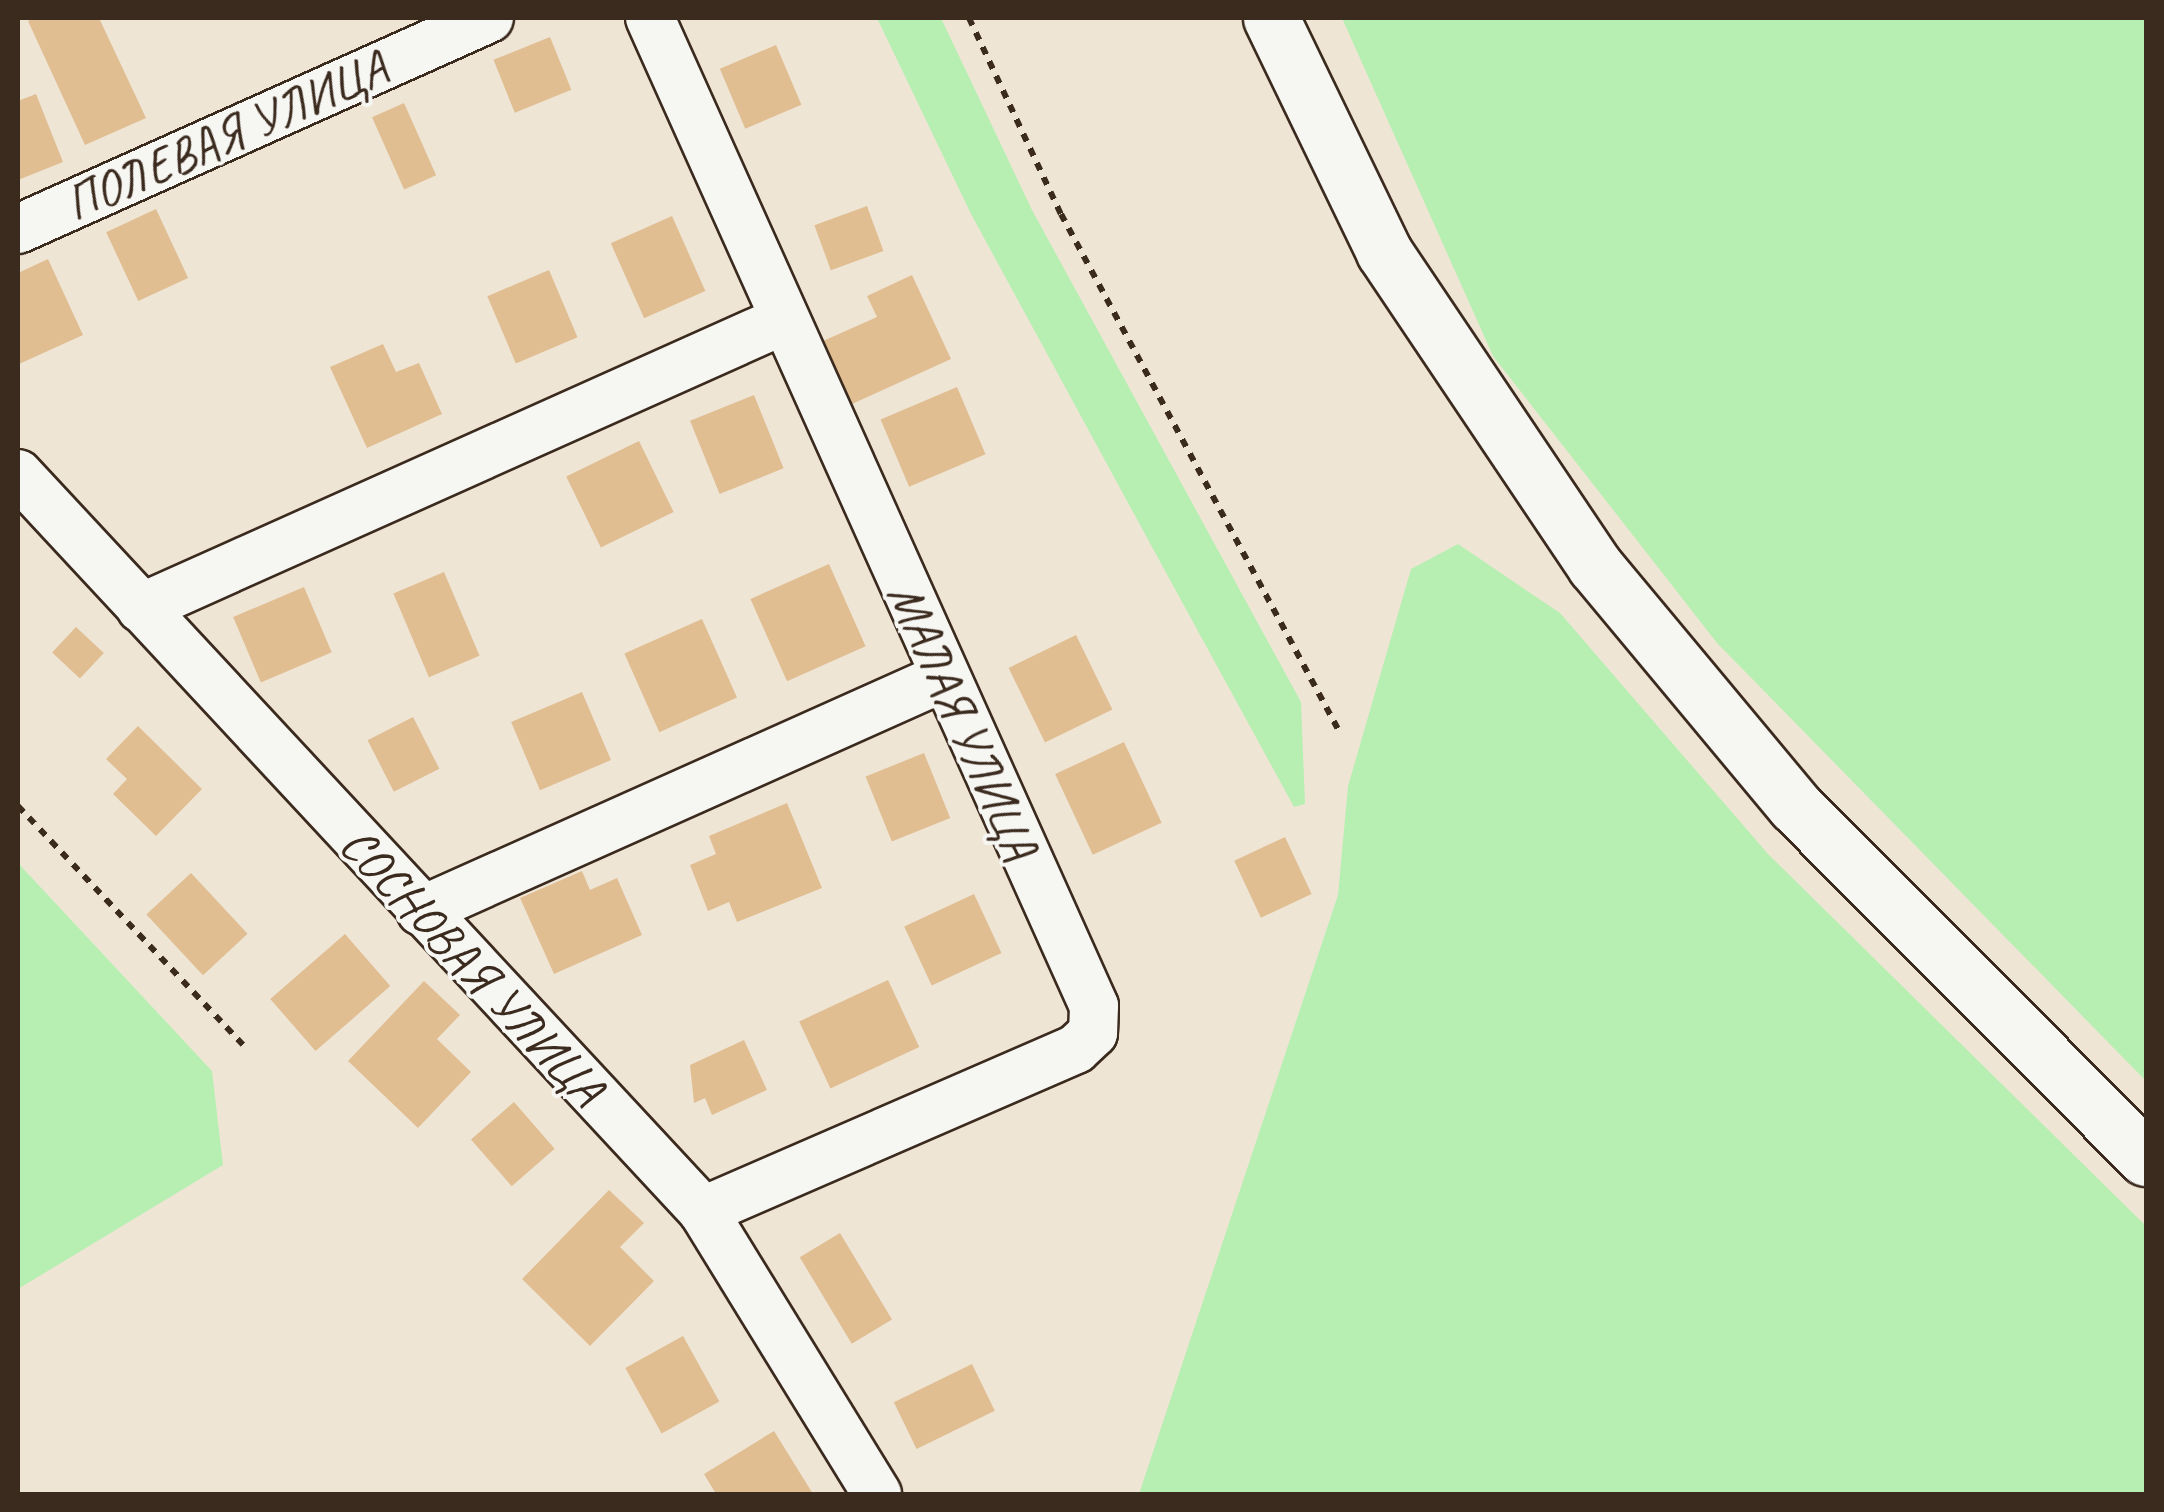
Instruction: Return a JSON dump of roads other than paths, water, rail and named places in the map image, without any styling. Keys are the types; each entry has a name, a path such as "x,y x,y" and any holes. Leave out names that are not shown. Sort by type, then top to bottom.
{"main road":[{"path":"1271,18 1384,252 1595,566 1795,806 2146,1158"}],"street":[{"name":"ПОЛЕВАЯ УЛИЦА","path":"18,229 489,18"},
{"name":"МАЛАЯ УЛИЦА","path":"650,18 942,678 1094,1006 1093,1033 1076,1049 703,1211"},
{"path":"141,608 784,320"},
{"name":"СОСНОВАЯ УЛИЦА","path":"18,474 703,1211 877,1494"},
{"path":"421,910 942,678"}]}
